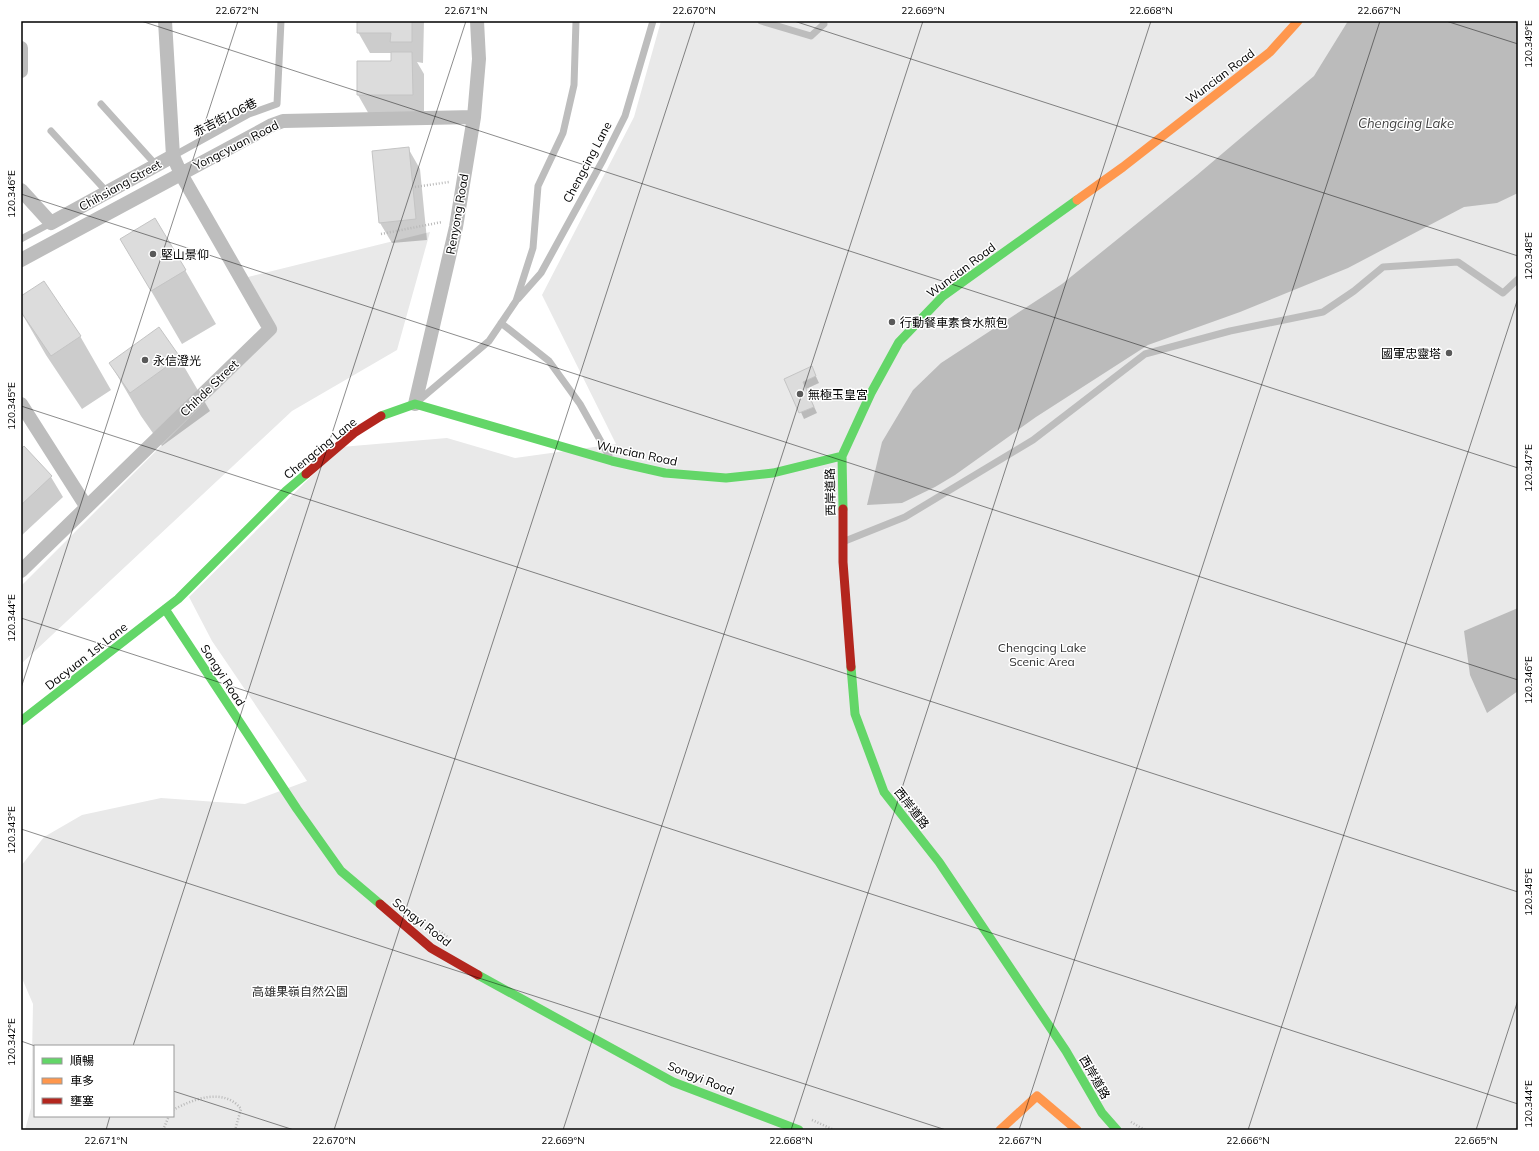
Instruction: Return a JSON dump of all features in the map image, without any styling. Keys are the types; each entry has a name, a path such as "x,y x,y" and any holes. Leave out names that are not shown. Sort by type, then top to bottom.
{"street":[{"name":"Chihsiang Street","path":"51,223 173,156 165,21"},
{"name":"Renyong Road","path":"415,404 456,226 474,117 479,58 477,21"},
{"name":"Wuncian Road","path":"415,404 612,461 665,473 726,478 773,473 842,456 871,393 900,342 943,296 1123,167 1270,52 1298,21"},
{"path":"21,48 21,71"},
{"name":"Yongcyuan Road","path":"21,260 272,125 283,121 474,117"},
{"path":"173,156 181,174"},
{"name":"Chihde Street","path":"21,571 86,506 270,329 181,174"},
{"path":"21,190 63,238"},
{"path":"21,404 86,506"},
{"name":"Chengcing Lane","path":"165,609 178,599 286,491 354,433 382,416 415,404"},
{"name":"西岸道路","path":"842,456 843,542 855,714 884,792 939,862 984,927 1066,1051 1111,1128"},
{"name":"Dacyuan 1st Lane","path":"21,721 165,609"},
{"name":"Songyi Road","path":"165,609 297,809 341,871 431,948 523,1001 673,1082 799,1130"},
{"path":"1000,1130 1038,1096 1077,1130"}],"lane":[{"name":"赤吉街106巷","path":"173,156 249,114 278,104 281,21"},
{"name":"Chengcing Lane","path":"516,301 533,248 538,186 563,133 574,85 576,21"},
{"name":"Chengcing Lane","path":"415,404 489,341 516,301 541,273 603,160 625,116 653,21"},
{"path":"761,21 811,36 824,24 823,21"},
{"path":"101,104 156,165"},
{"path":"51,132 107,192"},
{"path":"21,239 51,223"},
{"path":"843,542 905,517 1033,440 1145,354 1230,331 1323,312 1354,291 1383,267 1458,262 1503,293 1518,279"},
{"path":"501,323 549,361 580,404 612,461"}],"path":[{"path":"415,187 449,182"},
{"path":"381,234 442,222"},
{"path":"438,931 451,940"},
{"path":"174,1110 197,1099 214,1096 234,1101 241,1110 235,1130"},
{"path":"162,1130 168,1117"},
{"path":"808,1118 834,1130"}],"green space":[{"name":"Chengcing Lake Scenic Area","path":"661,21 1518,21 1518,1130 25,1130 31,1108 33,1004 21,976 21,866 44,837 82,815 161,798 245,804 307,781 212,641 189,597 341,447 447,438 515,458 616,444 542,295 634,117"},
{"path":"430,232 397,350 292,411 21,664 21,586 275,332 244,278"}],"water":[{"name":"Chengcing Lake","path":"1348,21 1518,21 1518,193 1497,203 1464,207 1348,268 1240,312 1148,345 1036,417 955,475 935,487 902,503 867,505 882,442 913,390 941,363 1062,284 1197,175 1314,76"},
{"path":"1518,608 1518,691 1487,713 1470,675 1464,631"}],"building":[{"path":"357,21 412,21 412,42 390,42 391,33 357,33"},
{"path":"391,52 412,52 413,95 357,95 357,61 391,61"},
{"path":"409,147 416,219 379,223 372,151"},
{"name":"堅山景仰","path":"155,218 186,270 151,291 120,239"},
{"path":"44,281 81,336 51,356 21,312 21,296"},
{"name":"永信澄光","path":"159,327 180,357 130,393 109,363"},
{"name":"無極玉皇宮","path":"812,366 816,376 803,382 814,407 799,413 784,379"},
{"path":"24,446 52,476 21,505 21,449"}],"traffic: fast":[{"path":"843,509 842,456 871,393 899,342 943,296 1077,200"},
{"path":"381,416 415,404 612,461 665,473 726,478 773,473 842,456"},
{"path":"21,721 178,599 286,491 306,474"},
{"path":"165,609 297,809 341,871 380,904"},
{"path":"851,667 855,714 884,792 939,862 1066,1051 1102,1113 1117,1130"},
{"path":"478,975 673,1082 799,1130"}],"traffic: slow":[{"path":"1077,200 1123,167 1270,52 1298,21"},
{"path":"1000,1130 1037,1096 1077,1130"}],"traffic: jam":[{"path":"306,474 354,433 381,416"},
{"path":"843,509 843,562 851,667"},
{"path":"380,904 431,948 478,975"}],"place":[{"name":"堅山景仰","path":"153,254"},
{"name":"行動餐車素食水煎包","path":"892,322"},
{"name":"國軍忠靈塔","path":"1449,353"},
{"name":"永信澄光","path":"145,360"},
{"name":"無極玉皇宮","path":"800,394"}],"park label":[{"name":"高雄果嶺自然公園","path":"300,991"}]}
